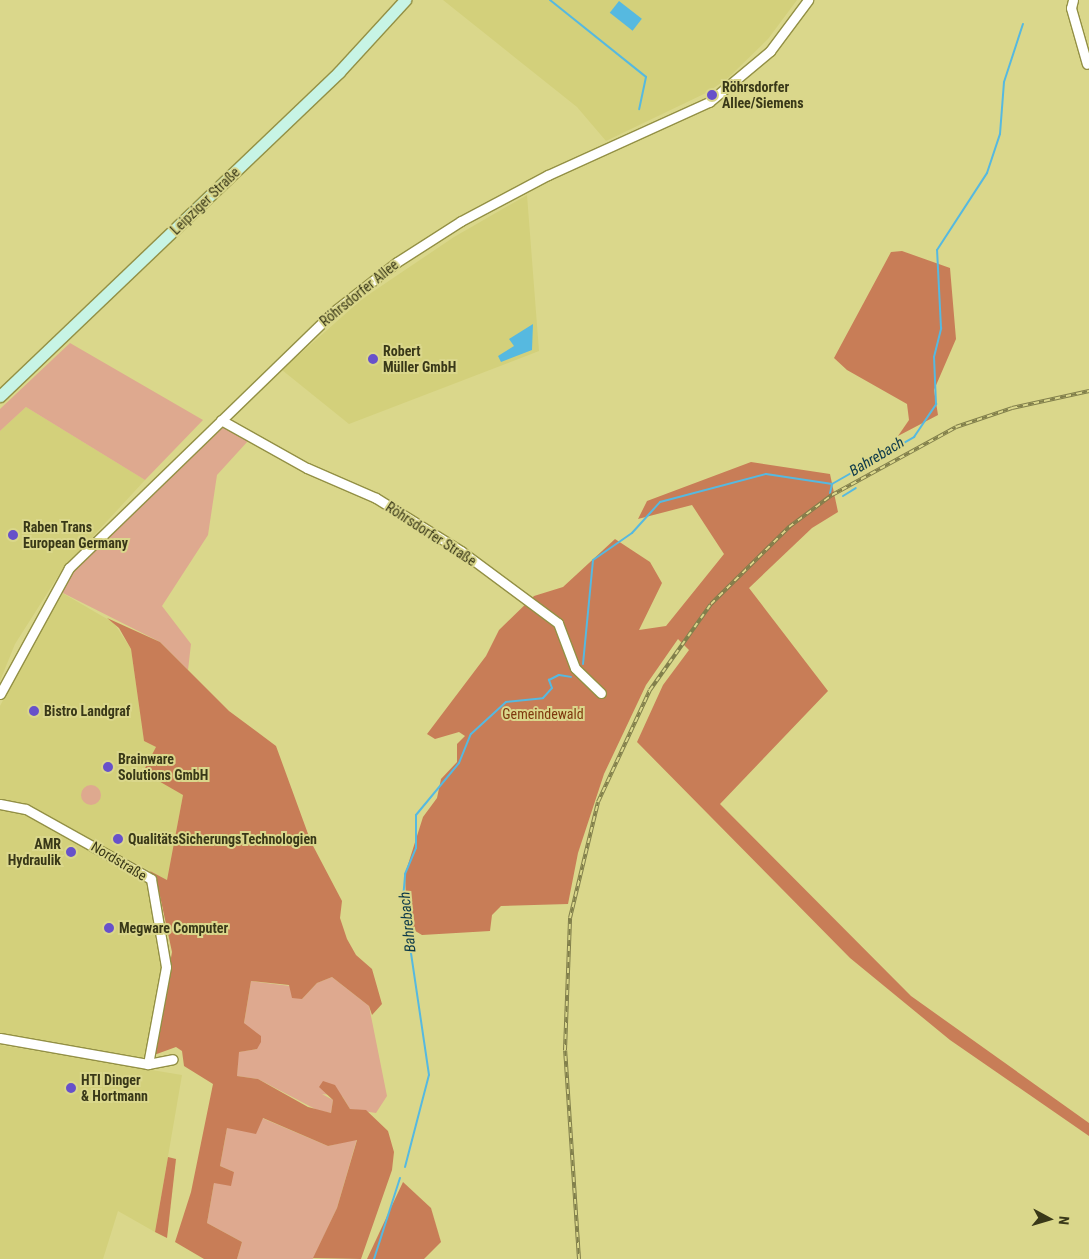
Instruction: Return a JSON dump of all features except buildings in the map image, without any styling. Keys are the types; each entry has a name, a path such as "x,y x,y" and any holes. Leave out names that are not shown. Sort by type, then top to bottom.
{"main road":[{"name":"Leipziger Straße","path":"0,396 345,66 404,0"}],"street":[{"name":"Röhrsdorfer Allee","path":"0,694 69,568 333,312 397,262 505,196 709,102 770,50 808,0"},
{"path":"1073,0 1071,8 1087,64"},
{"name":"Röhrsdorfer Straße","path":"221,420 306,468 376,498 469,556 558,623 575,668 601,693"},
{"name":"Nordstraße","path":"0,804 26,809 151,879 166,967 148,1064"},
{"path":"0,1038 148,1064 172,1059"}],"shaded area":[{"path":"443,0 797,0 768,39 728,78 708,92 606,141 577,107"},
{"name":"Robert Müller GmbH","path":"527,195 539,351 349,424 282,370 362,299 454,237"},
{"path":"70,343 203,420 145,480 26,407 0,431 0,409"},
{"path":"26,407 145,480 62,570 15,644 0,681 0,431"},
{"path":"223,427 248,441 217,475 208,535 162,606 191,644 188,670 160,642 59,591 71,573"},
{"path":"59,591 114,623 131,649 144,741 156,747 183,795 167,880 29,806 0,800 0,706"},
{"path":"91,785 98,788 101,795 98,802 91,805 84,802 81,795 84,788"},
{"path":"0,809 30,815 147,881 163,966 146,1058 0,1034"},
{"path":"332,977 369,1006 387,1096 376,1113 350,1109 342,1096 322,1094 333,1100 331,1113 317,1110 258,1079 237,1076 238,1052 257,1049 244,1023 251,981 290,986 302,999 317,983"},
{"path":"0,1045 182,1075 155,1232 118,1211 103,1259 0,1259"},
{"path":"262,1118 328,1146 357,1139 337,1208 313,1259 237,1259 242,1242 207,1223 214,1183 234,1172 220,1166 227,1128"}],"green space":[{"path":"902,251 950,268 956,339 934,390 938,415 898,436 909,420 907,404 847,370 834,358 891,252"},
{"name":"Gemeindewald","path":"751,462 830,474 838,512 812,528 749,588 828,691 720,804 911,996 1089,1123 1089,1136 950,1040 850,958 637,742 663,685 689,650 678,639 646,685 604,774 578,853 568,904 501,906 492,915 490,931 422,935 407,926 405,874 423,817 437,798 441,779 457,762 457,744 465,736 459,732 435,739 427,734 486,656 499,630 534,596 563,587 615,539 650,562 662,583 639,630 666,626 724,554 692,505 638,519 647,501"},
{"path":"107,618 160,642 229,711 276,746 311,842 342,901 340,918 347,939 356,955 372,969 382,1004 372,1015 369,1006 332,977 317,983 302,999 292,998 289,985 251,981 244,1023 261,1036 261,1042 257,1049 239,1052 237,1076 258,1079 308,1107 331,1113 333,1100 319,1087 323,1081 335,1085 350,1109 366,1110 388,1131 394,1152 392,1170 361,1259 313,1258 337,1208 357,1140 328,1146 263,1118 256,1134 227,1128 220,1166 234,1172 231,1186 214,1183 207,1223 242,1242 237,1259 204,1259 175,1242 191,1192 213,1084 184,1066 182,1051 176,1047 154,1055 172,952 157,882 150,871 167,880 183,795 143,772 156,747 144,741 131,649 119,628"},
{"path":"168,1157 176,1159 167,1238 155,1232"},
{"path":"403,1182 431,1208 441,1242 424,1259 367,1259"}],"water":[{"path":"619,1 642,19 633,31 610,13"},
{"path":"533,324 532,350 501,362 498,356 514,346 509,339"}],"waterway":[{"path":"550,0 646,77 639,109"},
{"name":"Bahrebach","path":"583,664 593,560 632,533 660,502 766,474 832,484 914,437 936,404 934,357 941,328 937,250 987,173 1000,134 1004,82 1023,24"},
{"path":"830,493 832,484"},
{"path":"843,496 856,488"},
{"name":"Bahrebach","path":"405,1167 429,1075 403,899 405,874 416,848 416,815 459,763 471,734 506,702 543,698 552,688 549,680 559,675 571,677"},
{"name":"Bahrebach","path":"374,1259 400,1178"}],"railway":[{"path":"579,1259 565,1050 570,918 598,802 650,690 711,604 789,527 832,495 956,427 1012,408 1089,391"}],"place":[{"name":"Röhrsdorfer Allee/Siemens","path":"712,95"},
{"name":"Robert Müller GmbH","path":"373,359"},
{"name":"Raben Trans European Germany","path":"13,535"},
{"name":"Bistro Landgraf","path":"34,711"},
{"name":"Brainware Solutions GmbH","path":"108,767"},
{"name":"QualitätsSicherungsTechnologien","path":"118,839"},
{"name":"AMR Hydraulik","path":"71,852"},
{"name":"Megware Computer","path":"109,928"},
{"name":"HTI Dinger & Hortmann","path":"71,1088"}]}
